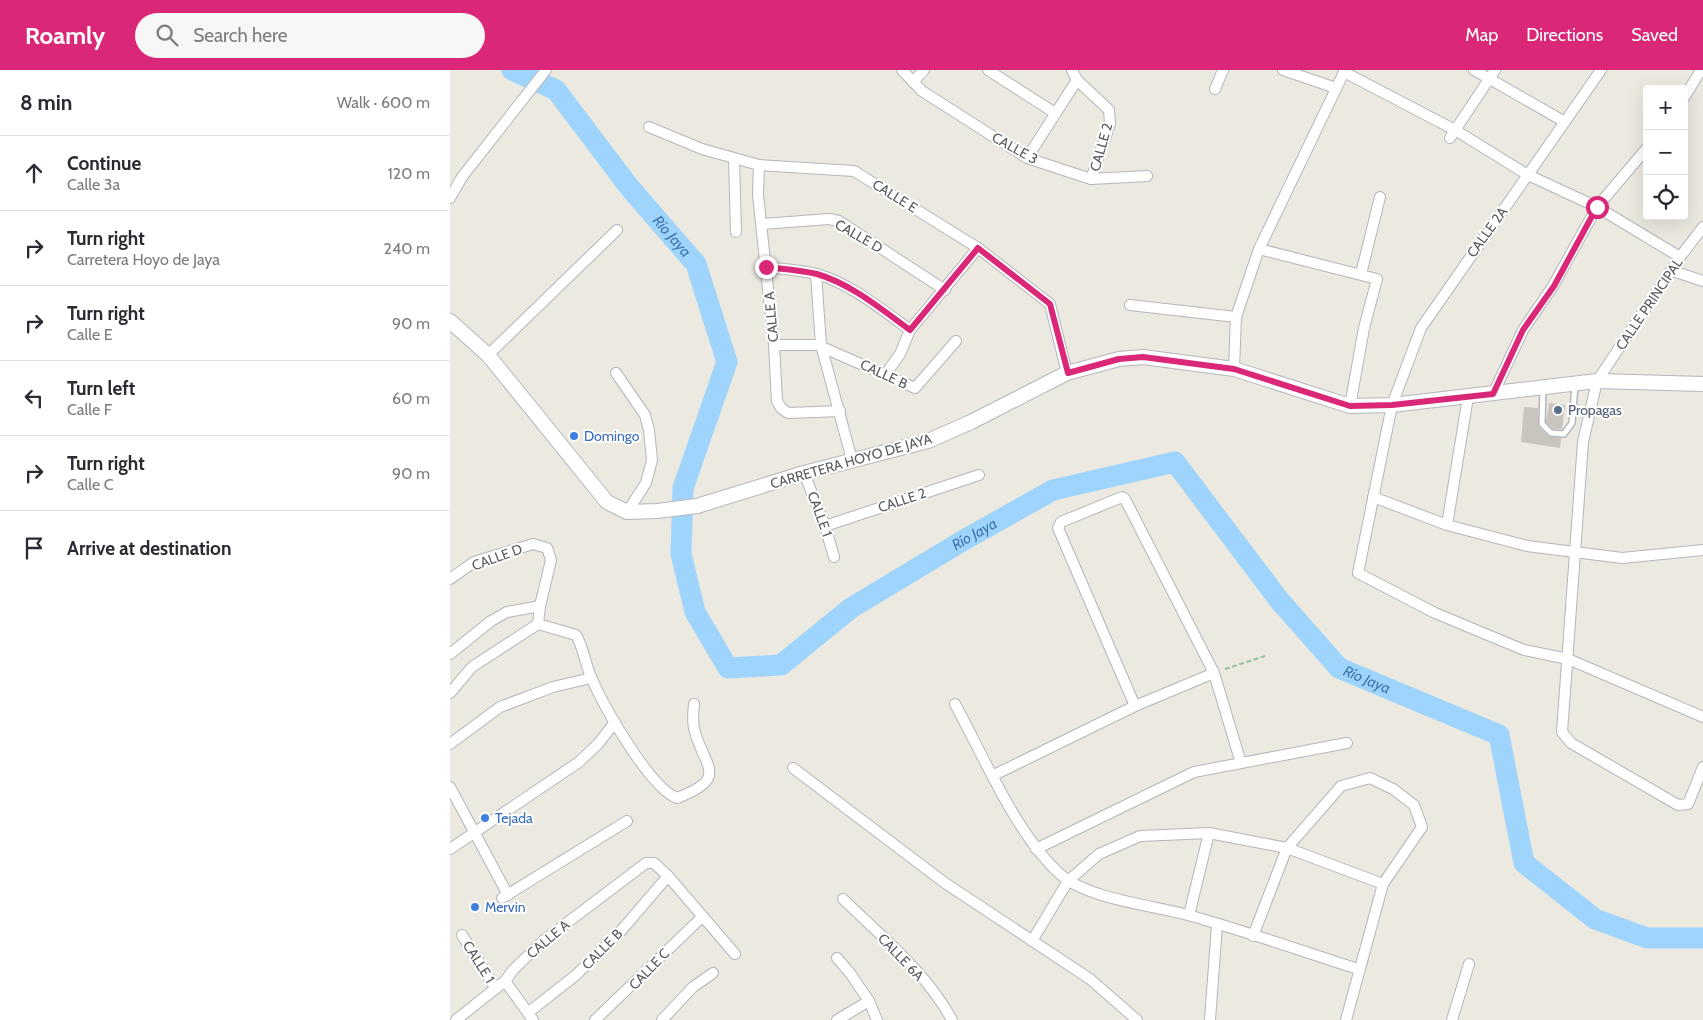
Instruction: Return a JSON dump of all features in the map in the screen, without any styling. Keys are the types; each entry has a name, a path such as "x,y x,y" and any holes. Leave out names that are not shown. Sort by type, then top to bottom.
{"street":[{"path":"450,198 462,178 546,70"},
{"name":"CALLE 3","path":"902,70 922,91 1027,158 1091,179 1147,176"},
{"path":"913,82 924,70"},
{"path":"988,70 1055,113"},
{"name":"CALLE 2","path":"1072,70 1077,80 1109,110 1110,124 1091,179"},
{"path":"1215,89 1223,70"},
{"path":"1283,70 1336,88"},
{"path":"1474,70 1492,74 1565,122"},
{"name":"CALLE 2A","path":"1568,658 1524,650 1435,613 1358,573 1392,405 1421,328 1601,70"},
{"path":"1688,92 1702,70"},
{"path":"1234,369 1236,317 1259,249 1344,71 1452,134 1528,175 1597,207 1680,257"},
{"path":"1452,134 1492,74"},
{"path":"1027,158 1077,80"},
{"name":"CALLE E","path":"649,128 734,159 759,165 854,171 978,248 1050,304 1068,373"},
{"path":"1493,394 1523,330 1554,286 1597,207 1643,153"},
{"path":"734,159 736,232"},
{"name":"CALLE A","path":"759,165 758,195 774,345 777,401 781,408 788,413 840,411"},
{"path":"1361,274 1380,197"},
{"name":"CALLE D","path":"762,224 829,219 839,221 945,290"},
{"name":"CALLE PRINCIPAL","path":"1597,381 1673,271 1680,257 1703,227"},
{"path":"488,355 617,230"},
{"path":"885,375 900,354 910,330 978,248"},
{"path":"1259,249 1376,277 1378,281 1364,328 1350,406"},
{"path":"766,267 816,274 839,283 910,330"},
{"path":"1673,271 1703,281"},
{"path":"816,274 822,346 852,460"},
{"path":"1130,305 1236,317"},
{"path":"450,321 488,355 608,502 627,512 646,483 652,460 649,430 645,415 616,373"},
{"name":"CALLE B","path":"774,345 822,346 915,388 956,341"},
{"name":"CARRETERA HOYO DE JAYA","path":"627,512 658,511 697,506 804,473 928,441 971,422 1068,373 1119,359 1143,357 1234,369 1350,406 1392,405 1597,381 1703,384"},
{"path":"1597,381 1584,442 1562,732 1571,744 1682,806 1688,804 1703,767"},
{"path":"1447,525 1468,397"},
{"name":"CALLE 1","path":"804,473 825,526 834,556"},
{"name":"CALLE 2","path":"825,526 979,475"},
{"path":"1373,497 1447,525 1527,546 1574,554 1622,558 1703,550"},
{"path":"1135,706 1058,528 1061,522 1116,498 1125,499 1214,673 1241,763"},
{"name":"CALLE D","path":"450,579 474,562 533,544 547,548 551,560 540,606"},
{"path":"450,654 491,621 507,612 540,606 538,624"},
{"path":"450,693 472,667 538,624 576,635 591,678 615,722 653,780 669,795 677,798 707,781 710,774 708,762 695,732 694,704"},
{"path":"1568,658 1703,718"},
{"path":"994,776 1135,706 1214,673"},
{"path":"450,744 500,707 553,688 591,678"},
{"path":"956,704 994,776 1036,849 1068,881 1109,896 1189,915 1358,969"},
{"path":"450,849 472,832 579,762 598,744 615,722"},
{"path":"1036,849 1194,772 1347,743"},
{"path":"792,768 944,883 1090,979 1137,1020"},
{"path":"1252,936 1287,848 1342,786 1370,778 1393,789 1414,804 1422,828 1383,884 1358,969 1346,1020"},
{"path":"450,787 505,896 627,821"},
{"path":"1032,941 1068,881 1099,854 1140,836 1209,834 1287,848 1383,884"},
{"path":"1189,915 1209,834"},
{"name":"CALLE A","path":"456,1020 505,981 513,970 543,941 646,863 654,863 668,876"},
{"path":"668,876 701,918 735,954"},
{"name":"CALLE B","path":"531,1016 620,932 668,876"},
{"name":"CALLE 6A","path":"843,899 916,970 942,1001 952,1020"},
{"name":"CALLE C","path":"595,1020 701,918"},
{"path":"1210,1020 1217,925"},
{"name":"CALLE 1","path":"462,935 496,989"},
{"path":"837,958 850,973 868,1001 877,1020"},
{"path":"1452,1020 1470,964"},
{"path":"662,1020 693,986 713,973"},
{"name":"CALLE 1","path":"505,981 531,1016"},
{"path":"837,1020 868,1001"}],"lane":[{"path":"1543,388 1542,424 1551,433 1564,434 1572,423 1574,385"}],"path":[{"path":"1214,673 1265,656"}],"building":[{"path":"1549,403 1565,405 1562,429 1553,429 1546,422"},
{"path":"1524,407 1538,408 1538,426 1548,436 1561,438 1560,448 1521,442"}],"waterway":[{"name":"Río Jaya","path":"512,70 556,90 630,188 696,264 727,362 683,488 681,554 695,612 728,668 781,665 851,608 964,540 1053,490 1175,462 1279,600 1339,668 1499,735 1524,863 1595,919 1647,938 1703,938"}],"place":[{"name":"Propagas","path":"1558,410"},
{"name":"Domingo","path":"574,436"},
{"name":"Tejada","path":"485,818"},
{"name":"Mervin","path":"475,907"}],"route":[{"path":"766,267 816,274 839,283 875,304 910,330 978,248 1050,304 1068,373 1119,359 1143,357 1234,369 1350,406 1392,405 1493,394 1523,330 1554,286 1597,207"}]}
